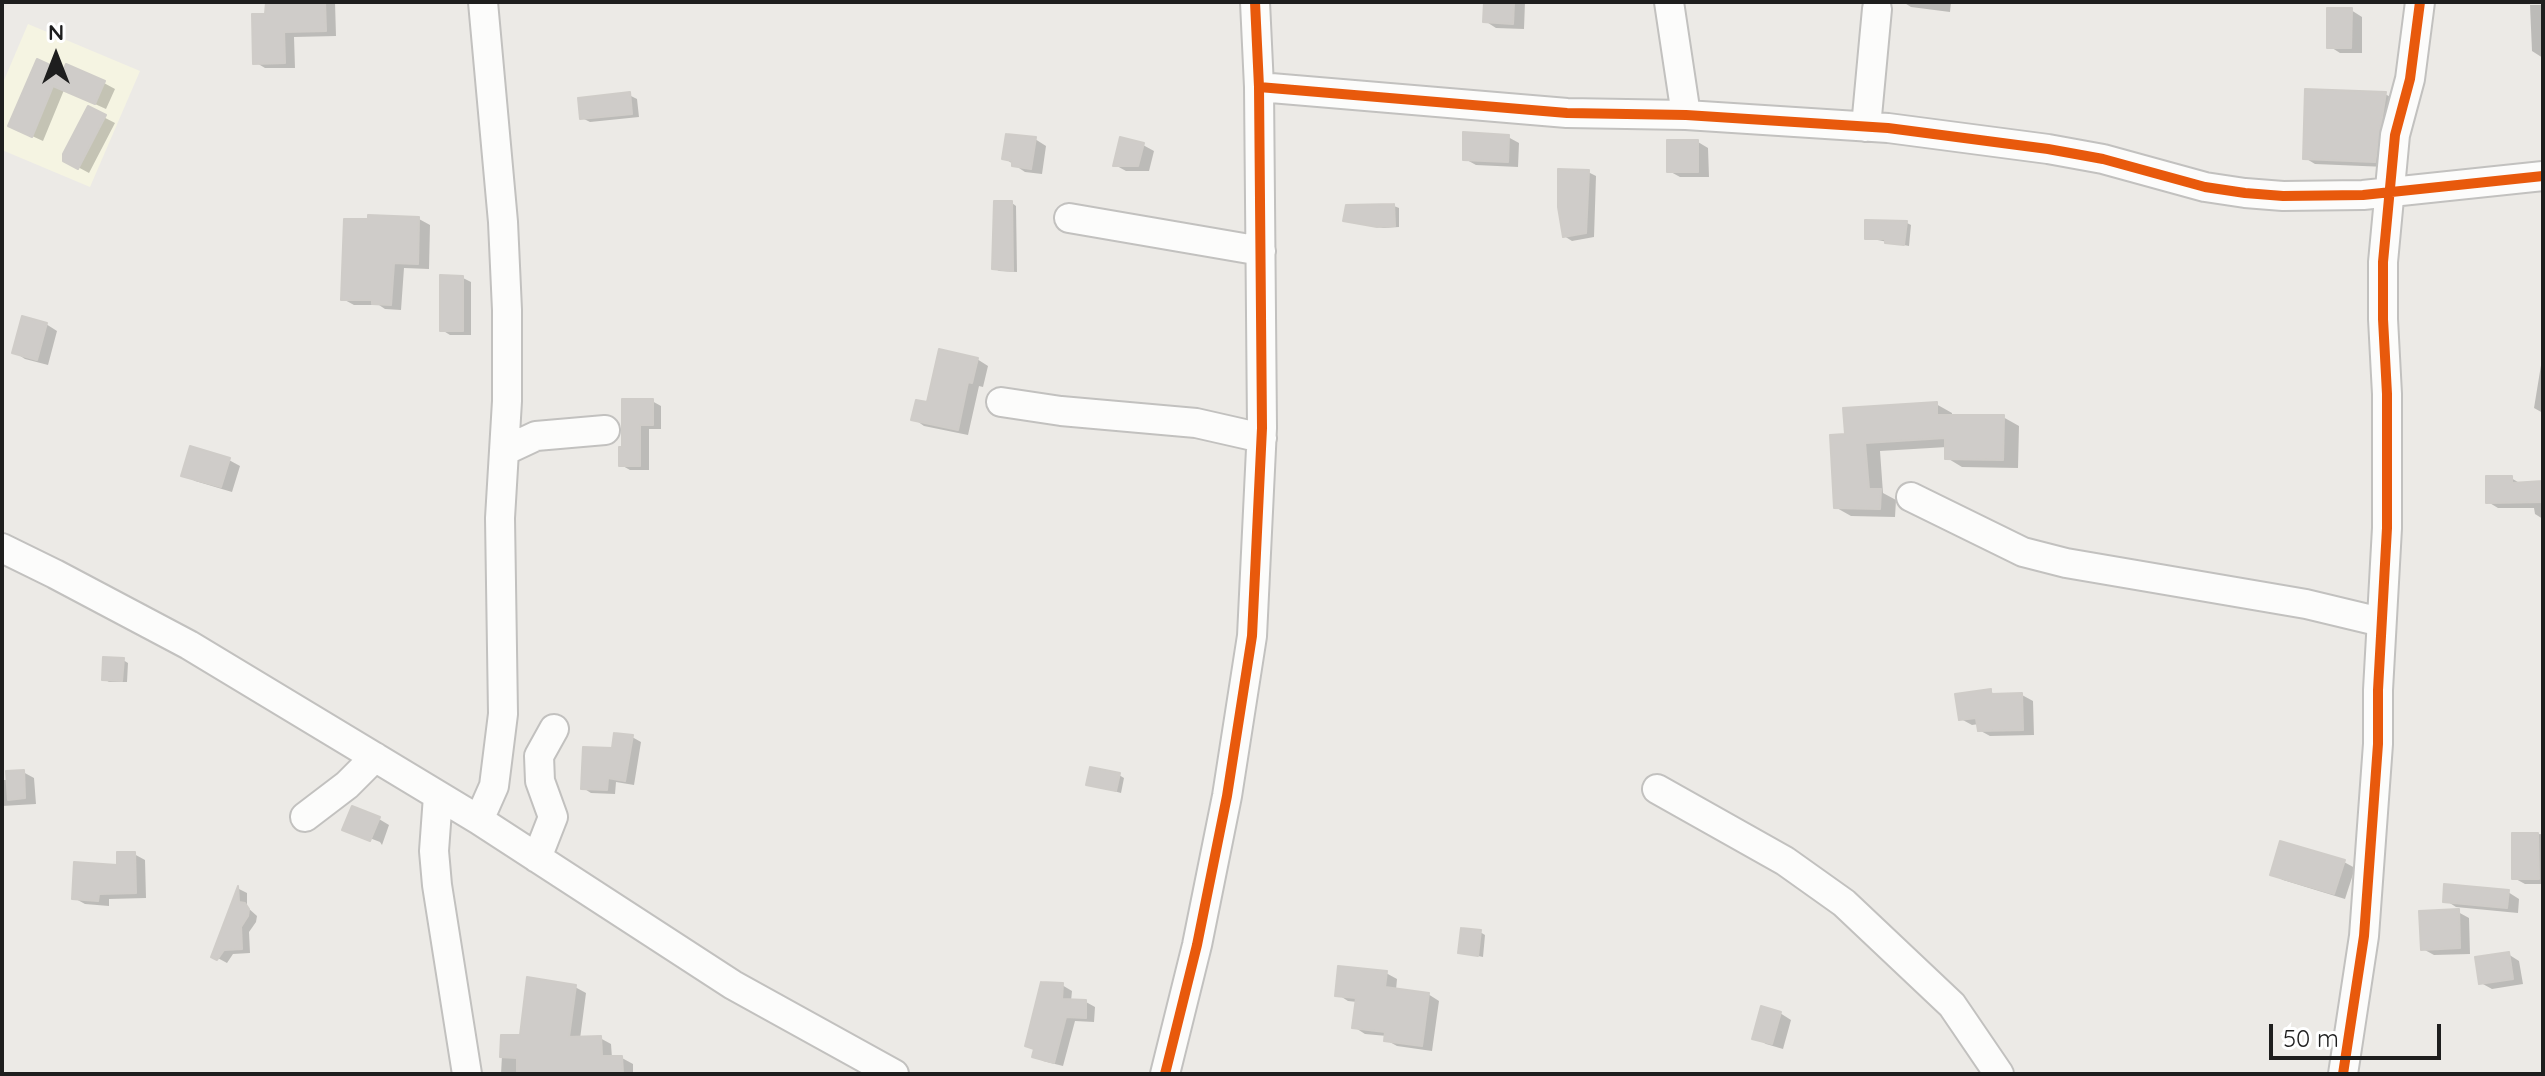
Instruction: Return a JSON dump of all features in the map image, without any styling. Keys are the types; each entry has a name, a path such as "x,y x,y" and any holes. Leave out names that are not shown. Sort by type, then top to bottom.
{"street":[{"path":"479,820 494,786 503,714 500,518 507,401 504,237 483,2"},
{"path":"1165,1074 1197,945 1241,719 1252,636 1262,438 1259,87 1255,2"},
{"path":"1669,2 1686,115"},
{"path":"2343,1074 2364,936 2378,744 2387,528 2383,262 2395,135 2410,79 2420,2"},
{"path":"1866,127 1877,9"},
{"path":"1259,87 1567,113 1686,115 1965,137 2103,159 2205,187 2245,193 2296,196 2388,193 2543,176"},
{"path":"1069,218 1261,251"},
{"path":"1001,402 1061,411 1196,423 1262,438"},
{"path":"504,451 536,436 605,430"},
{"path":"1911,497 2023,552 2066,563 2306,604 2381,622"},
{"path":"2,548 189,645 479,820 733,985 894,1074"},
{"path":"537,858 553,817 540,781 539,756 554,729"},
{"path":"305,817 347,785 375,757"},
{"path":"1657,789 1785,861 1844,903 1952,1005 1999,1074"},
{"path":"438,796 434,851 437,885 467,1074"}],"shaded area":[{"path":"28,24 140,71 90,187 2,150 2,85"}],"building":[{"path":"266,2 325,2 326,31 284,32 285,63 253,64 252,14 265,14"},
{"path":"1484,2 1514,2 1513,24 1483,22"},
{"path":"2327,8 2352,8 2351,48 2327,48"},
{"path":"37,59 63,71 66,64 105,81 95,104 53,86 32,137 8,126"},
{"path":"2305,89 2386,92 2375,162 2303,159"},
{"path":"630,92 632,114 580,119 578,98"},
{"path":"88,106 106,115 78,169 63,161 63,154"},
{"path":"1463,132 1509,135 1508,162 1463,160"},
{"path":"1006,134 1036,137 1031,169 1012,166 1012,161 1002,159"},
{"path":"1120,137 1144,143 1138,166 1113,166"},
{"path":"1667,140 1698,140 1698,172 1667,172"},
{"path":"1558,169 1589,170 1586,233 1563,237 1558,207"},
{"path":"994,201 1012,201 1013,271 992,269"},
{"path":"1394,204 1395,226 1377,227 1343,221 1346,205"},
{"path":"368,215 419,217 418,264 394,263 391,305 372,304 372,300 341,300 344,219 368,219"},
{"path":"1865,220 1907,221 1904,245 1885,243 1885,239 1865,239"},
{"path":"440,275 463,276 463,331 440,331"},
{"path":"22,316 47,323 37,360 12,353"},
{"path":"939,349 978,358 972,383 968,382 958,430 911,420 916,400 927,402"},
{"path":"622,399 653,399 653,425 640,425 640,466 619,466"},
{"path":"1937,402 1937,415 2004,415 2003,460 1945,459 1945,438 1865,443 1869,489 1881,489 1880,509 1834,508 1830,435 1845,434 1843,408"},
{"path":"190,446 230,458 221,487 181,476"},
{"path":"2486,476 2512,476 2512,483 2543,481 2543,502 2486,503"},
{"path":"103,657 124,658 122,681 102,680"},
{"path":"1991,689 1991,694 2022,693 2023,730 1978,731 1976,718 1959,720 1955,694"},
{"path":"614,733 633,735 625,781 608,778 607,790 581,789 583,747 612,748"},
{"path":"1090,767 1120,773 1116,791 1086,785"},
{"path":"24,770 25,798 8,800 6,771"},
{"path":"352,806 380,817 370,841 342,830"},
{"path":"2512,833 2538,833 2539,879 2512,879"},
{"path":"2280,841 2345,860 2334,894 2270,875"},
{"path":"117,852 135,852 136,893 99,894 98,901 72,899 74,862 117,865"},
{"path":"2444,884 2509,890 2507,908 2443,902"},
{"path":"238,886 239,902 245,903 249,909 241,927 242,949 224,950 217,960 211,957"},
{"path":"2459,909 2460,948 2421,950 2419,911"},
{"path":"1461,928 1481,930 1478,956 1458,953"},
{"path":"2509,952 2513,979 2479,984 2475,957"},
{"path":"1338,966 1387,971 1385,987 1429,993 1422,1046 1384,1041 1385,1032 1352,1028 1356,998 1335,996"},
{"path":"527,977 576,985 569,1037 601,1036 602,1056 622,1056 623,1074 517,1074 517,1058 500,1057 501,1035 520,1035"},
{"path":"1041,982 1063,983 1062,999 1086,1000 1086,1018 1066,1017 1054,1063 1032,1057 1034,1049 1025,1046"},
{"path":"1761,1006 1781,1012 1772,1044 1752,1039"}],"cycle path":[{"path":"1165,1074 1197,945 1227,796 1252,636 1262,428 1259,87 1255,2"},
{"path":"2343,1074 2364,936 2378,744 2387,528 2383,262 2395,135 2410,79 2420,2"},
{"path":"1259,87 1567,113 1686,115 1888,128 2048,149 2103,159 2205,187 2283,196 2363,195 2543,176"}]}
